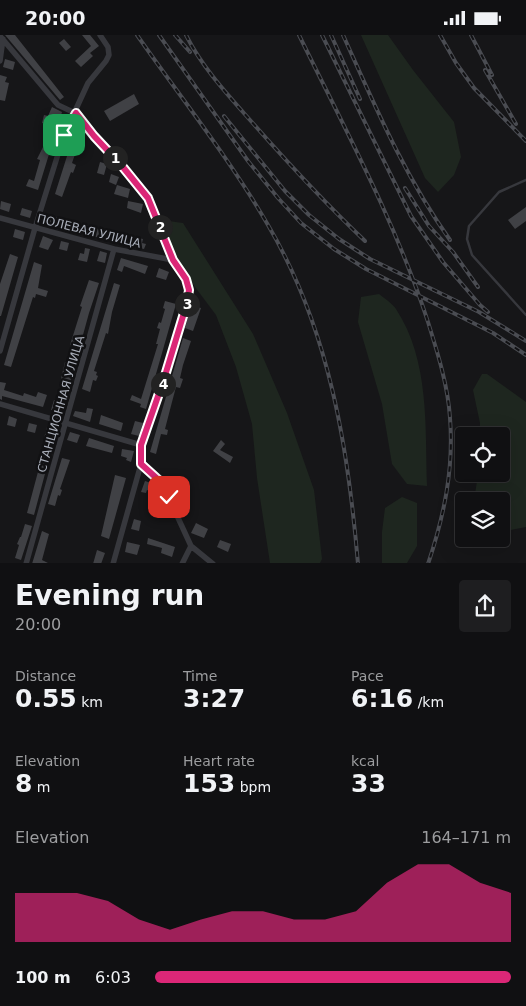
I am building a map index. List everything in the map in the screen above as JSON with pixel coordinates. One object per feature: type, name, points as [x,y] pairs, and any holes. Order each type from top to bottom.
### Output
[{"type":"street","points":[[0,351],[64,135],[76,113],[88,83],[109,55],[108,47],[100,35]]},
{"type":"street","points":[[2,37],[58,105],[76,113],[148,198],[173,260],[186,279],[189,290],[187,303],[164,379],[141,445],[141,464],[113,563]]},
{"type":"street","points":[[0,61],[2,37]]},
{"type":"street","name":"ПОЛЕВАЯ УЛИЦА","points":[[0,218],[114,249],[173,260]]},
{"type":"street","name":"СТАНЦИОННАЯ УЛИЦА","points":[[26,563],[114,249]]},
{"type":"street","points":[[0,404],[141,445]]},
{"type":"street","points":[[141,464],[162,483],[191,546],[213,563]]},
{"type":"street","points":[[182,563],[191,546]]},
{"type":"lane","points":[[526,180],[498,192],[469,226],[467,239],[472,255],[526,315]]},
{"type":"shaded area","points":[[361,35],[388,35],[454,122],[461,157],[454,175],[438,192],[425,178]]},
{"type":"shaded area","points":[[168,221],[183,223],[253,334],[287,413],[314,490],[322,559],[320,563],[270,563],[257,478],[252,424],[236,367],[216,315],[177,259],[165,228]]},
{"type":"shaded area","points":[[379,294],[396,309],[407,329],[415,350],[424,395],[427,486],[407,484],[392,464],[382,404],[358,322],[361,297]]},
{"type":"shaded area","points":[[482,374],[487,374],[526,402],[526,527],[510,530],[510,492],[475,492],[477,482],[510,482],[510,427],[480,427],[473,390]]},
{"type":"shaded area","points":[[402,497],[417,503],[417,546],[407,563],[382,563],[382,532],[385,508]]},
{"type":"building","points":[[5,35],[15,35],[64,97],[60,100]]},
{"type":"building","points":[[82,35],[90,35],[99,46],[90,53],[93,56],[81,67],[75,61],[91,46]]},
{"type":"building","points":[[64,39],[71,47],[66,51],[59,43]]},
{"type":"building","points":[[5,59],[15,62],[13,70],[3,67]]},
{"type":"building","points":[[0,75],[7,77],[5,82],[9,83],[5,101],[0,100]]},
{"type":"building","points":[[134,94],[139,104],[110,121],[104,111]]},
{"type":"building","points":[[52,107],[62,112],[38,190],[26,186],[29,179],[34,181],[40,160],[37,159],[44,145],[50,125],[42,123],[44,115],[48,116]]},
{"type":"building","points":[[74,134],[81,137],[72,163],[76,165],[73,173],[71,172],[62,197],[55,194]]},
{"type":"building","points":[[100,162],[107,164],[104,175],[97,173]]},
{"type":"building","points":[[111,174],[119,177],[116,185],[109,182]]},
{"type":"building","points":[[117,185],[130,189],[128,198],[114,194]]},
{"type":"building","points":[[1,201],[11,204],[9,212],[0,209]]},
{"type":"building","points":[[128,201],[143,204],[141,213],[127,208]]},
{"type":"building","points":[[526,207],[526,221],[515,229],[508,220]]},
{"type":"building","points":[[22,208],[32,211],[30,218],[20,215]]},
{"type":"building","points":[[48,215],[60,218],[58,226],[46,222]]},
{"type":"building","points":[[66,219],[75,222],[73,230],[64,227]]},
{"type":"building","points":[[87,225],[104,231],[102,239],[85,233]]},
{"type":"building","points":[[15,229],[25,232],[23,240],[13,237]]},
{"type":"building","points":[[122,235],[143,239],[142,243],[146,244],[144,249],[120,243]]},
{"type":"building","points":[[43,236],[53,240],[48,250],[39,247]]},
{"type":"building","points":[[61,241],[69,243],[67,251],[59,249]]},
{"type":"building","points":[[85,248],[90,249],[87,262],[78,260],[80,253],[84,254]]},
{"type":"building","points":[[100,251],[107,253],[105,263],[97,261]]},
{"type":"building","points":[[10,254],[18,257],[0,316],[0,284]]},
{"type":"building","points":[[121,258],[148,266],[145,274],[124,266],[122,272],[117,270]]},
{"type":"building","points":[[34,262],[42,265],[38,288],[48,291],[46,297],[36,294],[35,298],[33,297],[11,367],[4,365]]},
{"type":"building","points":[[159,268],[169,272],[166,280],[156,277]]},
{"type":"building","points":[[89,280],[99,283],[69,386],[60,383],[65,362],[68,363],[73,346],[70,345]]},
{"type":"building","points":[[114,283],[120,285],[108,334],[106,333],[94,371],[97,372],[96,375],[98,376],[96,381],[93,380],[90,392],[82,389]]},
{"type":"building","points":[[165,301],[176,304],[146,409],[140,407],[141,404],[130,400],[132,395],[141,399],[158,344],[156,344],[160,329],[157,328],[159,322],[161,323]]},
{"type":"building","points":[[191,305],[201,308],[193,331],[185,328]]},
{"type":"building","points":[[183,338],[191,341],[180,378],[183,379],[180,388],[176,387],[165,429],[168,430],[167,435],[161,434],[156,454],[150,452]]},
{"type":"building","points":[[0,382],[6,383],[4,390],[23,396],[24,393],[36,397],[38,392],[47,395],[43,407],[2,396],[2,400],[0,399]]},
{"type":"building","points":[[54,400],[64,403],[62,413],[51,410]]},
{"type":"building","points":[[87,408],[93,409],[90,422],[73,416],[75,411],[86,413]]},
{"type":"building","points":[[101,415],[123,423],[121,431],[99,424]]},
{"type":"building","points":[[9,416],[17,419],[15,427],[7,425]]},
{"type":"building","points":[[135,421],[143,423],[139,436],[131,434]]},
{"type":"building","points":[[29,423],[37,425],[35,433],[27,431]]},
{"type":"building","points":[[47,427],[57,429],[54,441],[44,438]]},
{"type":"building","points":[[70,432],[80,435],[77,443],[67,440]]},
{"type":"building","points":[[89,438],[114,446],[112,453],[86,446]]},
{"type":"building","points":[[221,440],[225,444],[220,450],[233,457],[230,463],[213,451]]},
{"type":"building","points":[[122,449],[134,451],[131,462],[121,456]]},
{"type":"building","points":[[43,453],[50,455],[34,515],[27,513]]},
{"type":"building","points":[[62,458],[70,460],[60,489],[62,490],[60,496],[58,495],[55,506],[48,504]]},
{"type":"building","points":[[115,475],[126,478],[109,539],[101,536]]},
{"type":"building","points":[[145,481],[154,484],[152,492],[147,490],[146,493],[141,492]]},
{"type":"building","points":[[134,519],[141,521],[139,531],[131,529]]},
{"type":"building","points":[[196,523],[208,529],[204,538],[191,533]]},
{"type":"building","points":[[25,524],[32,526],[21,560],[15,558],[19,545],[17,544]]},
{"type":"building","points":[[42,531],[49,534],[42,560],[48,563],[32,563]]},
{"type":"building","points":[[148,538],[175,547],[172,557],[161,553],[162,548],[147,544]]},
{"type":"building","points":[[220,540],[231,544],[228,552],[217,547]]},
{"type":"building","points":[[127,542],[140,545],[137,555],[125,552]]},
{"type":"building","points":[[97,550],[105,553],[101,563],[93,563]]},
{"type":"railway","points":[[137,35],[253,200],[289,265],[306,305],[321,347],[341,432],[354,520],[358,563]]},
{"type":"railway","points":[[159,35],[248,161],[301,223],[334,249],[366,269],[493,333],[526,355]]},
{"type":"railway","points":[[175,35],[190,52]]},
{"type":"railway","points":[[186,35],[215,80],[306,182],[365,241]]},
{"type":"railway","points":[[299,35],[369,177],[401,249],[428,322],[442,370],[449,406],[451,456],[443,510],[428,563]]},
{"type":"railway","points":[[322,35],[411,216],[443,262],[488,312]]},
{"type":"railway","points":[[331,35],[360,99]]},
{"type":"railway","points":[[343,35],[405,166],[450,240]]},
{"type":"railway","points":[[440,35],[456,63],[474,88],[526,141]]},
{"type":"railway","points":[[471,35],[492,75]]},
{"type":"railway","points":[[485,70],[516,124]]},
{"type":"railway","points":[[224,116],[285,191],[309,215],[339,239],[370,259],[479,312],[526,341]]},
{"type":"railway","points":[[405,188],[429,226],[453,252],[478,287]]},
{"type":"route","points":[[64,135],[76,113],[148,198],[173,260],[186,279],[189,290],[187,303],[164,379],[141,445],[141,464],[162,483],[169,497]]}]
